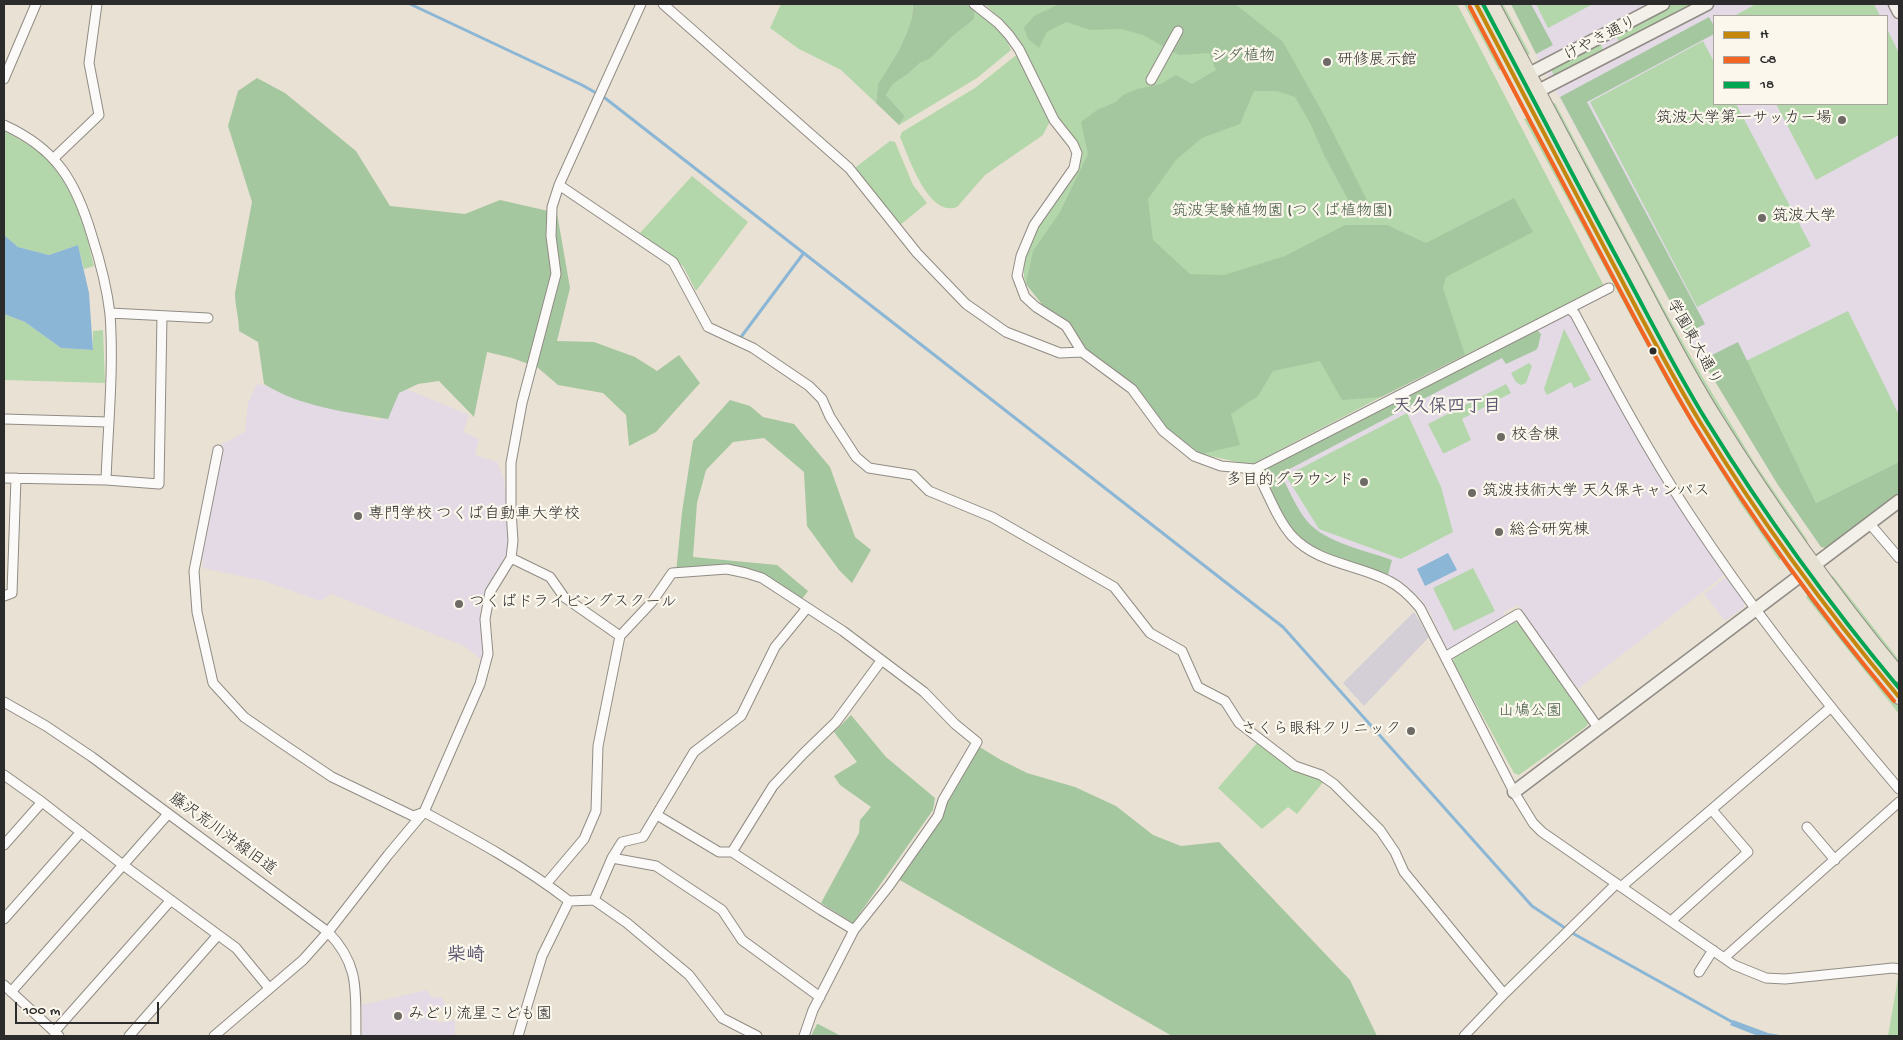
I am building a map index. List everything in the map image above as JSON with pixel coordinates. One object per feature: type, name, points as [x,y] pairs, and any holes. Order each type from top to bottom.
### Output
[{"type":"main road","name":"学園東大通り","points":[[1476,4],[1673,376],[1737,480],[1808,570],[1899,675]]},
{"type":"main road","name":"学園東大通り","points":[[1492,4],[1686,369],[1845,630],[1899,697]]},
{"type":"street","points":[[4,79],[36,4]]},
{"type":"street","points":[[53,158],[99,115],[89,63],[97,4]]},
{"type":"street","points":[[214,1036],[303,960],[328,932],[424,812],[480,684],[488,654],[485,619],[490,592],[511,558],[513,541],[511,463],[522,403],[556,274],[551,236],[552,207],[559,185],[641,4]]},
{"type":"street","points":[[663,4],[849,168],[917,253],[966,304],[1006,332],[1060,353],[1082,352]]},
{"type":"street","points":[[976,4],[1009,34],[1020,50],[1048,109],[1073,144],[1077,154],[1074,168],[1034,225],[1018,265],[1017,276],[1026,297],[1036,307],[1066,326],[1082,352],[1132,389],[1163,431],[1194,456],[1221,466],[1255,469],[1609,288]]},
{"type":"street","name":"けやき通り","points":[[1529,74],[1663,4]]},
{"type":"street","name":"けやき通り","points":[[1538,91],[1706,4]]},
{"type":"street","points":[[1895,4],[1899,12]]},
{"type":"street","points":[[1151,80],[1178,31]]},
{"type":"street","points":[[1605,34],[1614,52]]},
{"type":"street","points":[[1529,74],[1520,88],[1538,91]]},
{"type":"street","points":[[4,125],[31,140],[53,158],[71,182],[84,207],[97,252],[110,313],[111,346],[106,480]]},
{"type":"street","points":[[559,185],[673,262],[708,327],[754,348],[809,386],[822,399],[830,417],[856,457],[869,468],[913,475],[929,491],[992,517],[1114,587],[1150,633],[1182,651],[1198,687],[1225,700],[1239,723],[1295,766],[1321,775],[1334,784],[1380,830],[1395,852],[1404,872],[1504,994]]},
{"type":"street","points":[[1570,309],[1575,314],[1628,414],[1689,513],[1756,609],[1830,708],[1899,789]]},
{"type":"street","points":[[110,313],[208,318]]},
{"type":"street","points":[[4,478],[106,480],[159,484],[162,316]]},
{"type":"street","points":[[4,419],[108,422]]},
{"type":"street","points":[[218,450],[194,571],[197,612],[213,683],[244,717],[332,777],[413,816],[424,812],[481,843],[546,884],[569,901],[594,900],[627,923],[688,975],[722,1018],[757,1036]]},
{"type":"street","points":[[1255,469],[1292,536],[1305,547],[1322,557],[1388,580],[1409,595],[1420,608],[1514,792],[1533,823],[1542,832],[1724,958],[1748,972],[1766,978],[1785,979],[1897,967]]},
{"type":"street","points":[[4,596],[12,593],[16,478]]},
{"type":"street","points":[[1514,792],[1899,501]]},
{"type":"street","points":[[1870,524],[1899,558]]},
{"type":"street","points":[[511,558],[550,577],[564,597],[620,636]]},
{"type":"street","points":[[546,884],[584,839],[596,811],[598,746],[620,636],[652,602],[672,573],[726,569],[746,573],[770,583],[843,631],[924,692],[955,724],[977,742],[943,800],[938,816],[889,886],[854,930],[820,996],[804,1036]]},
{"type":"street","points":[[594,900],[612,858],[622,842],[643,837],[694,752],[741,716],[774,646],[807,608]]},
{"type":"street","points":[[1445,657],[1518,614],[1600,728]]},
{"type":"street","points":[[732,852],[773,786],[804,752],[836,722],[881,661]]},
{"type":"street","name":"藤沢荒川沖線旧道","points":[[4,702],[46,726],[92,757],[328,932],[346,955],[352,970],[356,991],[356,1036]]},
{"type":"street","points":[[1464,1036],[1564,934],[1830,708]]},
{"type":"street","points":[[4,775],[236,948],[269,988]]},
{"type":"street","points":[[4,845],[42,802]]},
{"type":"street","points":[[1724,958],[1899,802]]},
{"type":"street","points":[[1671,921],[1748,852],[1712,810]]},
{"type":"street","points":[[11,992],[168,814]]},
{"type":"street","points":[[657,815],[719,852],[732,852],[854,930]]},
{"type":"street","points":[[1807,827],[1835,860]]},
{"type":"street","points":[[4,919],[81,832]]},
{"type":"street","points":[[612,858],[656,866],[722,910],[742,940],[820,996]]},
{"type":"street","points":[[4,985],[56,1034],[171,900]]},
{"type":"street","points":[[518,1036],[542,956],[569,901]]},
{"type":"street","points":[[128,1036],[218,935]]},
{"type":"street","points":[[1699,972],[1713,950]]},
{"type":"shaded area","name":"筑波大学","points":[[1511,4],[1899,4],[1899,496],[1821,547],[1778,485],[1702,360],[1538,58]]},
{"type":"shaded area","name":"筑波技術大学 天久保キャンパス","points":[[1566,315],[1572,317],[1642,447],[1724,575],[1578,689],[1518,605],[1504,612],[1504,617],[1450,648],[1445,647],[1430,613],[1421,599],[1401,581],[1323,552],[1297,534],[1287,520],[1263,473],[1265,468]]},
{"type":"shaded area","name":"専門学校 つくば自動車大学校","points":[[257,384],[285,389],[379,421],[397,385],[469,415],[463,432],[479,439],[475,455],[497,462],[504,479],[508,529],[508,549],[505,557],[482,598],[480,612],[483,661],[464,646],[331,594],[320,601],[264,581],[203,568],[202,544],[222,444],[245,432],[248,403]]},
{"type":"shaded area","points":[[1726,577],[1744,602],[1744,607],[1725,621],[1704,594]]},
{"type":"shaded area","points":[[1414,612],[1429,637],[1364,706],[1343,683]]},
{"type":"shaded area","name":"みどり流星こども園","points":[[427,990],[431,997],[442,997],[446,1007],[433,1013],[438,1023],[455,1020],[455,1035],[470,1036],[362,1036],[362,1005]]},
{"type":"green space","points":[[781,4],[913,4],[912,17],[907,32],[899,50],[878,84],[876,103],[841,70],[799,49],[770,28]]},
{"type":"green space","points":[[913,4],[966,4],[974,9],[974,19],[953,36],[930,59],[920,63],[893,84],[886,95],[905,116],[899,125],[876,103],[878,84],[899,50],[907,32],[912,17]]},
{"type":"green space","name":"筑波実験植物園 (つくば植物園)","points":[[985,4],[1457,4],[1604,286],[1381,397],[1251,465],[1201,454],[1167,429],[1135,386],[1086,349],[1069,323],[1046,309],[1026,284],[1024,260],[1036,232],[1048,210],[1078,168],[1076,143],[1052,109],[1022,44],[1014,33]]},
{"type":"green space","name":"シダ植物","points":[[1059,4],[1235,4],[1283,42],[1324,115],[1372,210],[1358,218],[1295,97],[1277,91],[1254,91],[1240,124],[1202,138],[1176,160],[1148,199],[1153,240],[1190,274],[1224,275],[1285,256],[1345,225],[1387,225],[1426,243],[1514,198],[1533,232],[1446,277],[1443,288],[1465,355],[1381,397],[1342,400],[1320,361],[1273,371],[1258,396],[1231,414],[1240,445],[1201,454],[1167,429],[1135,386],[1086,349],[1069,323],[1046,309],[1026,284],[1033,251],[1060,212],[1088,154],[1081,122],[1097,110],[1116,102],[1123,95],[1137,89],[1161,84],[1176,75],[1192,84],[1216,70],[1209,53],[1179,55],[1143,35],[1121,29],[1090,30],[1066,22],[1047,32],[1039,48],[1028,39],[1024,28],[1034,16]]},
{"type":"green space","points":[[1464,4],[1469,4],[1503,68],[1499,70]]},
{"type":"green space","points":[[1498,4],[1503,4],[1530,54],[1526,56]]},
{"type":"green space","points":[[1511,4],[1531,4],[1553,45],[1536,54]]},
{"type":"green space","points":[[1536,4],[1593,4],[1548,28]]},
{"type":"green space","points":[[1672,4],[1697,4],[1620,44],[1615,34]]},
{"type":"green space","points":[[1756,4],[1874,4],[1880,15],[1736,15]]},
{"type":"green space","points":[[974,9],[1004,35],[1011,50],[977,78],[899,125],[905,116],[886,95],[893,84],[920,63],[930,59],[973,19]]},
{"type":"green space","points":[[1709,17],[1713,24],[1713,35],[1587,102],[1705,324],[1687,333],[1560,97]]},
{"type":"green space","name":"筑波大学第一サッカー場","points":[[1888,31],[1899,53],[1899,135],[1816,180],[1777,105],[1888,105]]},
{"type":"green space","points":[[1703,41],[1713,60],[1713,105],[1737,105],[1811,246],[1697,307],[1590,102]]},
{"type":"green space","points":[[1600,42],[1604,52],[1555,78],[1550,67]]},
{"type":"green space","points":[[1017,56],[1050,121],[1043,135],[985,175],[957,207],[947,208],[937,204],[921,184],[914,171],[900,137],[902,132],[975,88]]},
{"type":"green space","points":[[257,78],[285,93],[356,151],[390,206],[465,214],[500,200],[557,213],[570,288],[557,341],[594,342],[635,357],[657,371],[679,355],[700,383],[656,432],[629,446],[626,415],[603,393],[558,385],[537,367],[487,352],[474,417],[439,381],[418,384],[399,393],[388,419],[324,408],[278,392],[264,384],[258,342],[239,331],[235,293],[252,202],[228,126],[238,91]]},
{"type":"green space","points":[[1555,103],[1664,309],[1703,378],[1754,462],[1808,541],[1804,543],[1727,428],[1680,347],[1552,104]]},
{"type":"green space","points":[[1529,117],[1783,558],[1779,560],[1738,500],[1672,392],[1524,119]]},
{"type":"green space","points":[[4,131],[37,151],[61,174],[82,218],[94,266],[84,269],[78,245],[49,255],[18,247],[4,235]]},
{"type":"green space","points":[[890,141],[895,142],[913,185],[927,203],[899,226],[856,172],[856,167]]},
{"type":"green space","points":[[692,176],[748,222],[696,291],[683,266],[640,233]]},
{"type":"green space","points":[[1848,311],[1899,415],[1899,462],[1816,503],[1746,361]]},
{"type":"green space","points":[[4,314],[25,322],[61,348],[93,350],[93,331],[103,330],[105,383],[4,380]]},
{"type":"green space","points":[[1564,329],[1591,380],[1574,388],[1571,382],[1547,395],[1544,389]]},
{"type":"green space","points":[[1537,330],[1541,334],[1536,350],[1506,364],[1502,358],[1280,474],[1307,521],[1324,535],[1346,545],[1392,560],[1388,575],[1336,558],[1312,546],[1292,528],[1263,473],[1265,468]]},
{"type":"green space","points":[[1738,342],[1816,503],[1899,462],[1899,496],[1830,549],[1821,547],[1778,485],[1702,360]]},
{"type":"green space","points":[[1529,363],[1532,366],[1526,383],[1521,385],[1516,382],[1511,373]]},
{"type":"green space","points":[[1506,384],[1511,393],[1462,419],[1471,440],[1443,453],[1428,424]]},
{"type":"green space","points":[[730,400],[750,406],[763,417],[794,424],[830,467],[855,537],[871,550],[852,583],[839,570],[807,526],[804,472],[764,438],[733,442],[706,470],[697,503],[693,557],[777,565],[808,591],[799,603],[746,573],[676,573],[682,512],[693,441]]},
{"type":"green space","name":"多目的グラウンド","points":[[1407,413],[1441,487],[1453,532],[1401,559],[1319,529],[1286,476]]},
{"type":"green space","points":[[1473,568],[1495,611],[1454,631],[1433,588]]},
{"type":"green space","points":[[1833,576],[1899,660],[1899,667],[1830,578]]},
{"type":"green space","points":[[1809,594],[1899,707],[1899,714],[1806,597]]},
{"type":"green space","name":"山鳩公園","points":[[1513,622],[1519,623],[1589,721],[1587,726],[1519,775],[1514,773],[1453,662],[1454,657]]},
{"type":"green space","points":[[851,715],[886,757],[935,798],[933,810],[853,923],[821,903],[859,833],[860,820],[871,807],[840,785],[834,776],[857,762],[834,732]]},
{"type":"green space","points":[[1258,742],[1324,781],[1297,814],[1288,807],[1262,829],[1218,788]]},
{"type":"green space","points":[[978,746],[1027,773],[1075,787],[1116,806],[1153,835],[1181,846],[1219,842],[1350,980],[1377,1036],[1172,1036],[898,879],[941,819],[945,811],[947,799]]},
{"type":"green space","points":[[1898,978],[1899,1036],[1888,1036]]},
{"type":"green space","points":[[818,1024],[841,1036],[811,1036]]},
{"type":"water","points":[[4,235],[18,247],[49,255],[78,245],[89,293],[93,350],[61,348],[25,322],[4,314]]},
{"type":"water","points":[[1448,553],[1457,570],[1425,586],[1417,569]]},
{"type":"water","points":[[1733,1020],[1768,1033],[1786,1036],[1758,1036],[1730,1025]]},
{"type":"waterway","points":[[410,4],[582,85],[605,98],[1283,627],[1532,906],[1574,934],[1734,1023]]},
{"type":"waterway","points":[[741,337],[803,254]]},
{"type":"transit line","name":"H","points":[[1476,4],[1648,331],[1700,422],[1722,458],[1794,563],[1845,631],[1899,697]]},
{"type":"transit line","name":"18","points":[[1483,4],[1664,346],[1706,420],[1751,490],[1798,557],[1899,688]]},
{"type":"transit line","name":"C8","points":[[1470,7],[1643,334],[1695,426],[1717,462],[1789,567],[1840,635],[1894,701]]},
{"type":"place","name":"研修展示館","points":[[1327,62]]},
{"type":"place","name":"筑波大学第一サッカー場","points":[[1842,120]]},
{"type":"place","name":"筑波大学","points":[[1762,218]]},
{"type":"place","name":"校舎棟","points":[[1501,437]]},
{"type":"place","name":"多目的グラウンド","points":[[1364,482]]},
{"type":"place","name":"筑波技術大学 天久保キャンパス","points":[[1472,493]]},
{"type":"place","name":"専門学校 つくば自動車大学校","points":[[358,516]]},
{"type":"place","name":"総合研究棟","points":[[1499,532]]},
{"type":"place","name":"つくばドライビングスクール","points":[[459,604]]},
{"type":"place","name":"さくら眼科クリニック","points":[[1411,731]]},
{"type":"place","name":"みどり流星こども園","points":[[398,1016]]},
{"type":"district","name":"天久保四丁目","points":[[1447,408]]},
{"type":"district","name":"柴崎","points":[[466,957]]}]
